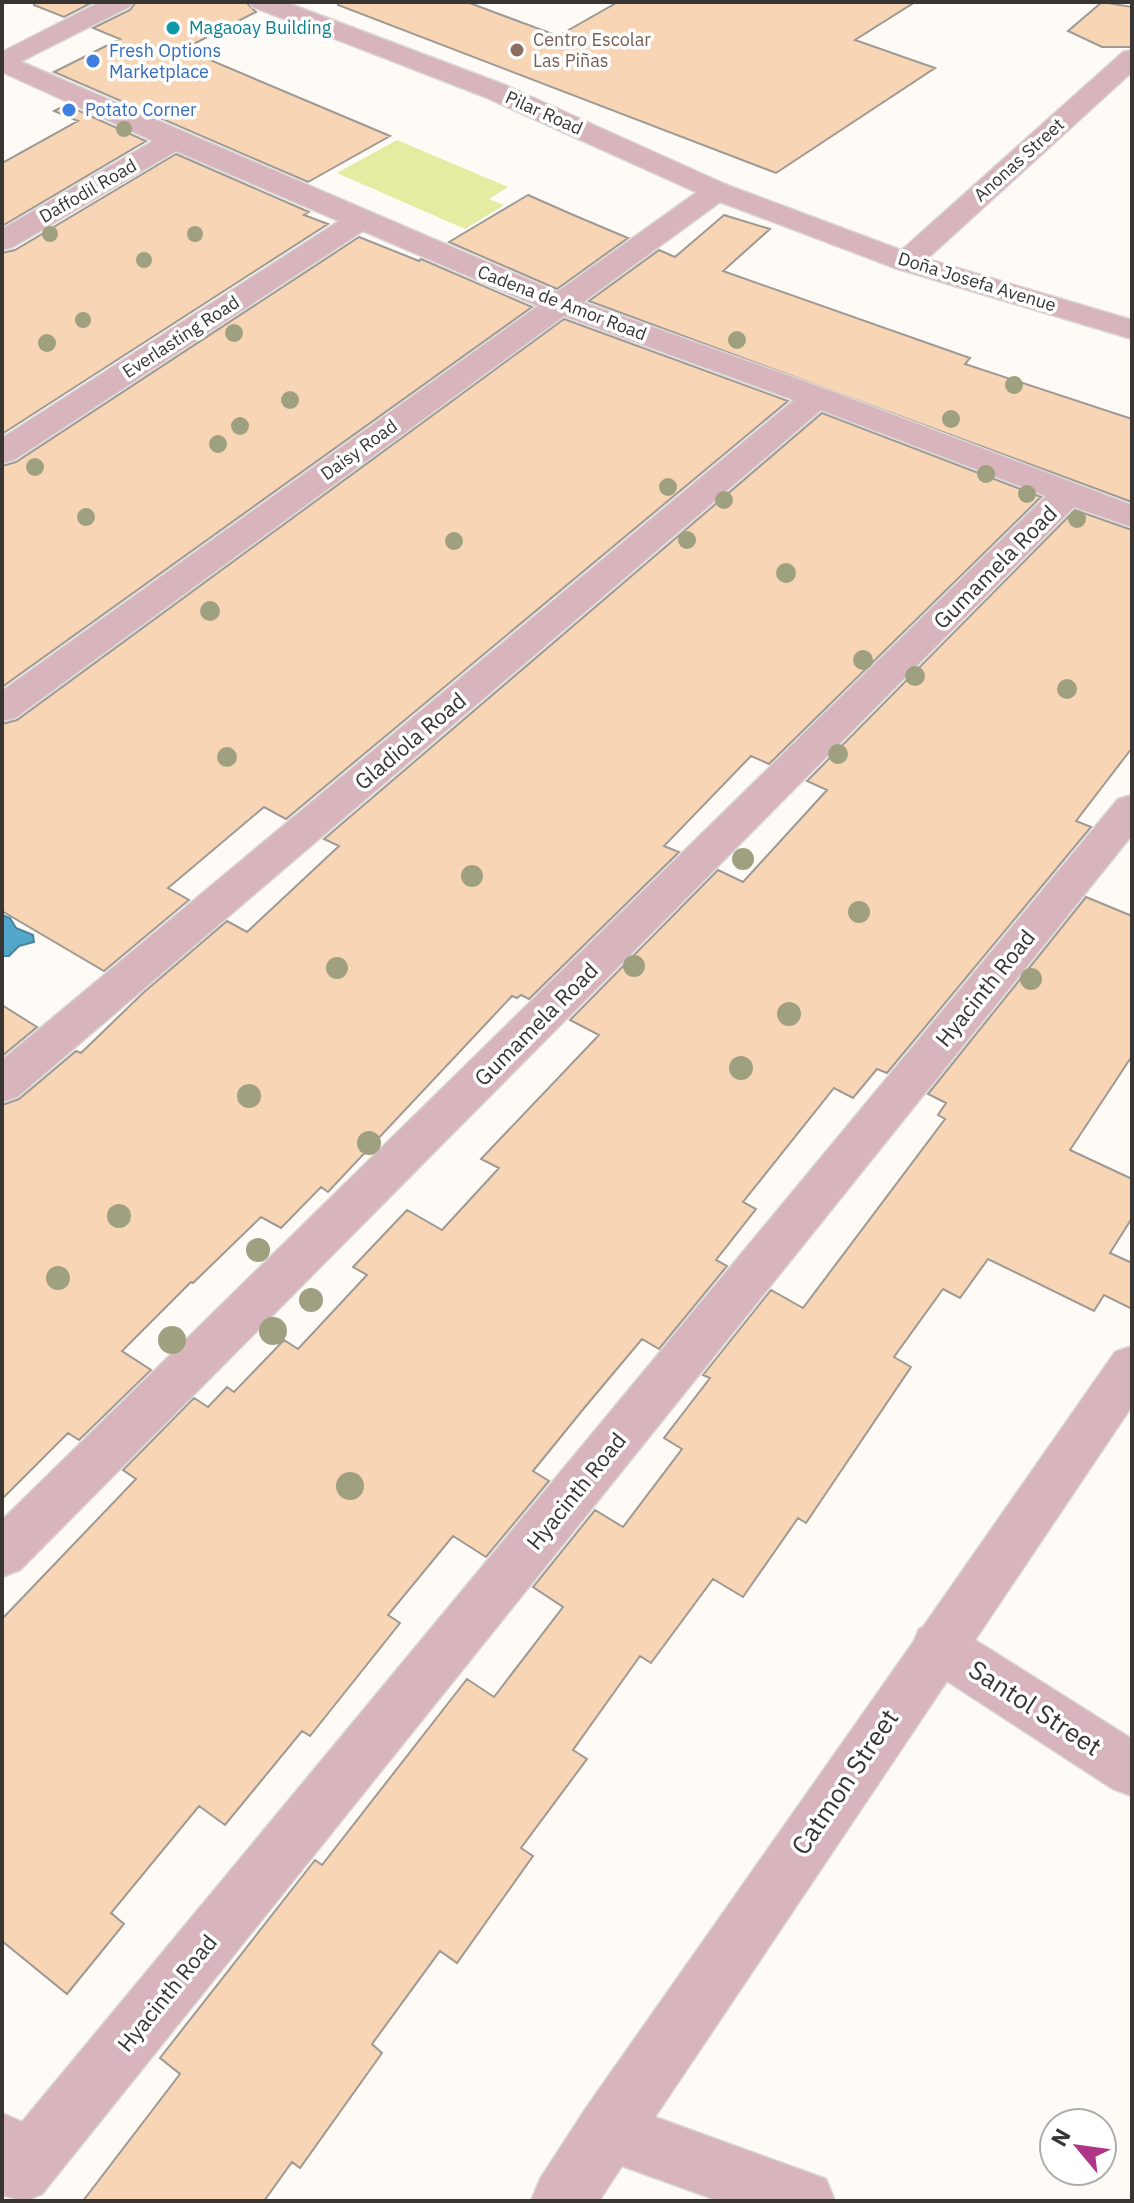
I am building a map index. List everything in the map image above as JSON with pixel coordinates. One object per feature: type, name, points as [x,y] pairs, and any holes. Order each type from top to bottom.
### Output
[{"type":"street","points":[[2,62],[120,2]]},
{"type":"street","name":"Pilar Road","points":[[262,2],[495,91],[717,191],[824,230]]},
{"type":"street","name":"Anonas Street","points":[[906,262],[1132,58]]},
{"type":"street","name":"Cadena de Amor Road","points":[[2,62],[359,221],[559,304],[817,397],[1132,517]]},
{"type":"street","name":"Daffodil Road","points":[[2,241],[174,140]]},
{"type":"street","name":"Daisy Road","points":[[2,709],[717,191]]},
{"type":"street","name":"Everlasting Road","points":[[2,453],[359,221]]},
{"type":"street","name":"Doña Josefa Avenue","points":[[824,230],[906,262],[1130,327]]},
{"type":"street","name":"Gladiola Road","points":[[2,1085],[817,397]]},
{"type":"street","name":"Gumamela Road","points":[[2,1554],[1069,493]]},
{"type":"street","name":"Hyacinth Road","points":[[11,2158],[1132,808]]},
{"type":"street","name":"Catmon Street","points":[[562,2201],[1132,1366]]},
{"type":"street","name":"Santol Street","points":[[938,1646],[1132,1770]]},
{"type":"street","points":[[608,2130],[804,2201]]},
{"type":"green space","points":[[397,140],[508,187],[489,199],[504,205],[465,229],[337,173]]},
{"type":"water","points":[[2,915],[10,918],[16,928],[33,935],[34,942],[19,946],[9,956],[2,956]]},
{"type":"building","points":[[34,2],[93,2],[64,17],[34,5]]},
{"type":"building","points":[[136,2],[246,2],[256,12],[184,49],[390,136],[308,182],[54,72],[120,39],[93,28],[130,10]]},
{"type":"building","points":[[339,2],[467,2],[558,36],[618,2],[915,2],[855,40],[935,68],[776,173],[338,5]]},
{"type":"building","points":[[1102,2],[1132,7],[1132,47],[1102,47],[1068,31]]},
{"type":"building","points":[[66,105],[146,141],[2,226],[2,163],[78,121],[54,111]]},
{"type":"building","points":[[176,154],[309,212],[304,215],[328,224],[2,434],[2,253],[15,250]]},
{"type":"building","points":[[528,195],[628,238],[557,289],[449,242]]},
{"type":"building","points":[[724,215],[770,229],[723,271],[970,358],[965,364],[1132,419],[1132,502],[589,301],[659,250],[675,257]]},
{"type":"building","points":[[359,237],[419,261],[421,259],[532,307],[2,687],[2,466],[16,462]]},
{"type":"building","points":[[564,319],[788,401],[286,819],[264,807],[168,888],[189,900],[104,971],[2,911],[2,724],[17,720]]},
{"type":"building","points":[[822,413],[1041,497],[769,764],[751,756],[664,846],[679,852],[529,999],[521,995],[517,998],[512,996],[328,1192],[321,1187],[281,1228],[261,1217],[191,1282],[122,1351],[151,1370],[79,1440],[68,1433],[2,1499],[2,1105],[19,1099],[76,1051],[81,1053],[143,993],[227,921],[247,932],[339,846],[324,839]]},
{"type":"building","points":[[1075,510],[1132,530],[1132,748],[1076,821],[1091,827],[887,1073],[877,1069],[853,1098],[834,1088],[743,1202],[756,1209],[716,1260],[727,1266],[659,1349],[642,1339],[585,1407],[533,1471],[549,1481],[486,1557],[453,1536],[388,1615],[400,1623],[310,1736],[302,1731],[225,1825],[199,1806],[111,1913],[124,1924],[67,1994],[2,1941],[2,1619],[136,1479],[123,1470],[194,1398],[208,1407],[227,1387],[234,1392],[284,1340],[298,1349],[367,1275],[353,1267],[407,1210],[442,1230],[499,1168],[481,1159],[599,1035],[570,1020],[718,870],[743,882],[827,790],[807,781]]},
{"type":"building","points":[[1086,897],[1132,916],[1132,1056],[1070,1150],[1132,1179],[1132,1218],[1110,1253],[1132,1263],[1132,1309],[1104,1295],[1094,1311],[988,1259],[960,1298],[943,1289],[894,1357],[911,1367],[806,1523],[798,1518],[743,1597],[713,1579],[651,1663],[640,1656],[573,1750],[587,1759],[521,1848],[533,1856],[457,1963],[440,1951],[372,2044],[382,2053],[300,2168],[292,2162],[264,2201],[83,2201],[180,2074],[160,2058],[315,1860],[322,1865],[467,1679],[494,1697],[563,1607],[533,1587],[595,1510],[623,1527],[682,1449],[664,1438],[710,1378],[703,1375],[771,1290],[803,1308],[945,1119],[938,1115],[946,1103],[928,1094]]},
{"type":"building","points":[[2,1005],[37,1027],[2,1056]]},
{"type":"place","name":"Magaoay Building","points":[[173,28]]},
{"type":"place","name":"Centro Escolar Las Piñas","points":[[517,50]]},
{"type":"place","name":"Fresh Options Marketplace","points":[[93,61]]},
{"type":"place","name":"Potato Corner","points":[[69,110]]}]
